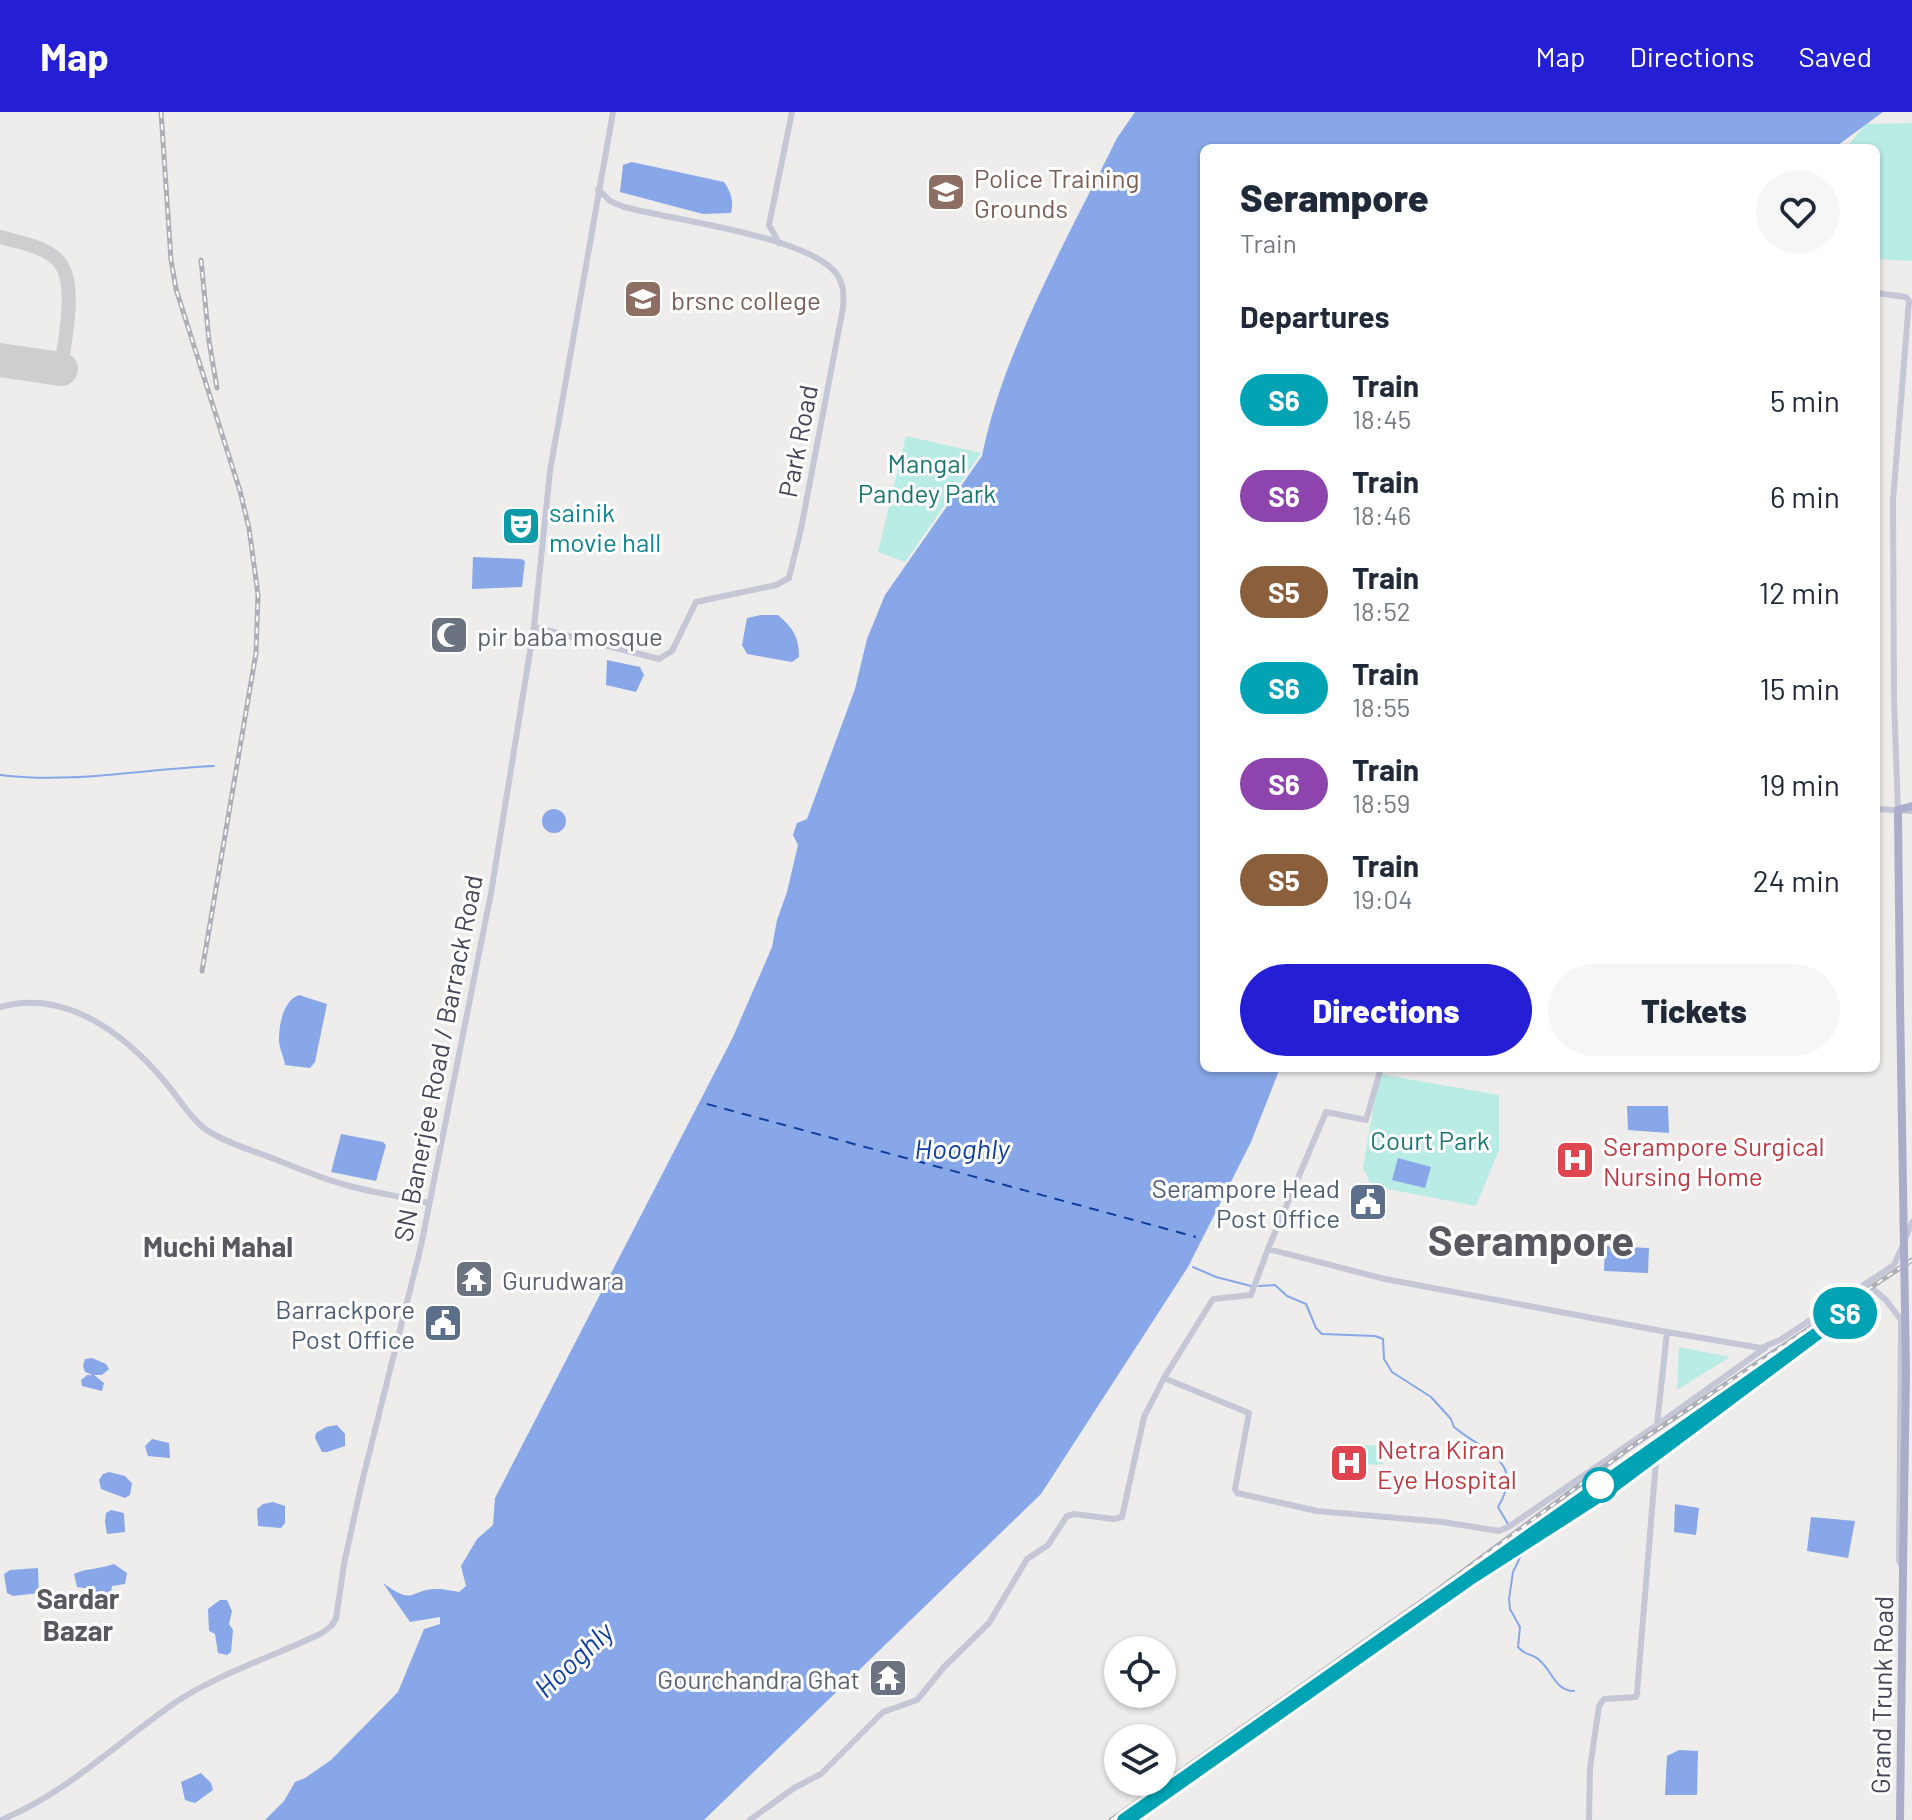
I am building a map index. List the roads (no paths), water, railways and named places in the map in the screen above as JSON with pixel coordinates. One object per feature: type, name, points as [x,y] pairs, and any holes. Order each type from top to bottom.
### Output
[{"type":"main road","points":[[1898,810],[1912,808]]},
{"type":"main road","name":"Grand Trunk Road","points":[[1898,810],[1906,1372],[1900,1820]]},
{"type":"street","name":"SN Banerjee Road / Barrack Road","points":[[1,1820],[28,1809],[55,1792],[193,1691],[292,1647],[331,1626],[336,1619],[361,1486],[429,1203],[491,893],[534,627],[550,471],[613,112]]},
{"type":"street","points":[[754,236],[769,221],[792,112]]},
{"type":"street","name":"Park Road","points":[[534,627],[659,659],[671,653],[696,602],[776,585],[789,578],[844,296],[840,279],[827,264],[801,250],[754,236],[624,207],[610,201],[598,189]]},
{"type":"street","points":[[769,221],[779,243]]},
{"type":"street","points":[[1880,294],[1906,297],[1909,301],[1893,500],[1898,810],[1880,809]]},
{"type":"street","points":[[0,1007],[15,1002],[68,1007],[112,1033],[144,1060],[180,1100],[197,1125],[217,1136],[345,1185],[429,1203]]},
{"type":"street","points":[[750,1820],[794,1788],[821,1774],[883,1712],[917,1700],[944,1667],[989,1623],[1027,1559],[1048,1545],[1067,1516],[1121,1518],[1143,1420],[1164,1378],[1213,1299],[1251,1295],[1326,1112],[1366,1120],[1380,1072]]},
{"type":"street","points":[[1164,1378],[1249,1413],[1235,1489],[1237,1493],[1317,1511],[1413,1519],[1499,1531],[1898,1260],[1912,1222]]},
{"type":"street","points":[[1268,1249],[1396,1282],[1765,1348]]},
{"type":"street","points":[[1866,1283],[1886,1300],[1901,1320],[1899,1560],[1903,1570]]},
{"type":"street","points":[[1657,1425],[1667,1332]]},
{"type":"street","points":[[1589,1820],[1590,1768],[1599,1706],[1604,1699],[1631,1699],[1637,1693],[1656,1461]]},
{"type":"water","name":"Hooghly","points":[[1135,112],[1883,112],[1839,144],[1200,144],[1200,1072],[1278,1072],[1251,1142],[1188,1267],[1041,1494],[704,1820],[265,1820],[284,1801],[295,1782],[331,1760],[398,1692],[424,1629],[440,1624],[440,1617],[410,1622],[383,1583],[407,1595],[438,1589],[459,1592],[466,1586],[461,1566],[477,1539],[493,1525],[495,1498],[733,1037],[772,947],[798,845],[793,835],[797,823],[807,819],[855,689],[867,639],[885,595],[982,456],[1005,375],[1021,335],[1117,138]]},
{"type":"water","points":[[632,162],[724,182],[731,197],[731,213],[703,214],[620,192],[623,165]]},
{"type":"water","points":[[473,557],[525,561],[522,587],[472,589]]},
{"type":"water","points":[[778,615],[788,624],[798,644],[799,657],[792,662],[747,654],[742,645],[747,618]]},
{"type":"water","points":[[607,660],[640,667],[644,675],[636,692],[606,685]]},
{"type":"water","points":[[549,809],[559,809],[566,816],[566,826],[559,833],[549,833],[542,826],[542,816]]},
{"type":"water","points":[[299,995],[327,1004],[315,1062],[310,1068],[285,1065],[279,1043],[283,1014],[289,1002]]},
{"type":"water","points":[[1627,1106],[1668,1106],[1669,1133],[1628,1130]]},
{"type":"water","points":[[341,1134],[386,1145],[376,1181],[331,1172]]},
{"type":"water","points":[[1398,1158],[1431,1167],[1425,1188],[1392,1180]]},
{"type":"water","points":[[1605,1246],[1649,1248],[1648,1273],[1604,1271]]},
{"type":"water","points":[[92,1358],[106,1364],[109,1369],[102,1375],[94,1375],[104,1383],[102,1391],[82,1386],[81,1380],[93,1375],[85,1372],[83,1366],[85,1359]]},
{"type":"water","points":[[337,1425],[345,1434],[345,1446],[322,1452],[315,1438],[316,1433]]},
{"type":"water","points":[[152,1439],[169,1443],[170,1458],[148,1456],[145,1446]]},
{"type":"water","points":[[109,1472],[125,1476],[132,1483],[130,1495],[125,1498],[101,1489],[99,1480]]},
{"type":"water","points":[[273,1502],[285,1506],[285,1523],[281,1528],[258,1526],[257,1509]]},
{"type":"water","points":[[1675,1504],[1699,1508],[1696,1535],[1674,1532]]},
{"type":"water","points":[[111,1510],[124,1513],[125,1532],[107,1534],[106,1513]]},
{"type":"water","points":[[1811,1517],[1855,1521],[1848,1558],[1807,1551]]},
{"type":"water","points":[[114,1564],[127,1573],[125,1584],[112,1586],[111,1593],[94,1595],[92,1589],[77,1587],[74,1574]]},
{"type":"water","points":[[38,1568],[39,1593],[13,1596],[7,1593],[4,1574],[10,1570]]},
{"type":"water","points":[[220,1600],[227,1600],[232,1611],[229,1624],[233,1630],[231,1652],[227,1655],[218,1653],[215,1634],[209,1631],[208,1609]]},
{"type":"water","points":[[1679,1750],[1698,1751],[1697,1795],[1665,1795],[1667,1756]]},
{"type":"water","points":[[201,1773],[211,1783],[213,1790],[195,1803],[185,1800],[181,1782]]},
{"type":"waterway","points":[[0,775],[80,777],[214,766]]},
{"type":"waterway","points":[[1193,1267],[1251,1286]]},
{"type":"waterway","points":[[1259,1286],[1275,1285],[1287,1296],[1306,1304],[1316,1328],[1322,1334],[1383,1339],[1384,1359],[1392,1372],[1431,1397],[1451,1419],[1454,1427],[1498,1459],[1507,1479],[1498,1507],[1508,1524]]},
{"type":"waterway","points":[[1524,1549],[1513,1572],[1509,1599],[1510,1609],[1520,1627],[1518,1647],[1540,1661],[1561,1687],[1574,1691]]},
{"type":"railway","points":[[161,112],[171,260],[176,289],[240,491],[249,528],[258,595],[256,653],[202,971]]},
{"type":"railway","points":[[201,260],[217,388]]},
{"type":"railway","points":[[1111,1820],[1439,1589],[1631,1447],[1912,1260]]},
{"type":"railway","points":[[1681,1437],[1757,1379]]},
{"type":"railway","points":[[1532,1532],[1686,1424]]},
{"type":"railway","points":[[1462,1585],[1547,1532]]},
{"type":"train","name":"S6","points":[[1123,1820],[1847,1312],[1609,1490],[1469,1580],[1128,1820]]},
{"type":"place","name":"Police Training Grounds","points":[[946,192]]},
{"type":"place","name":"brsnc college","points":[[643,299]]},
{"type":"place","name":"sainik movie hall","points":[[521,526]]},
{"type":"place","name":"pir baba mosque","points":[[449,635]]},
{"type":"place","name":"Serampore Surgical Nursing Home","points":[[1575,1160]]},
{"type":"place","name":"Serampore Head Post Office","points":[[1368,1202]]},
{"type":"place","name":"Gurudwara","points":[[474,1279]]},
{"type":"place","name":"Barrackpore Post Office","points":[[443,1323]]},
{"type":"place","name":"Netra Kiran Eye Hospital","points":[[1349,1463]]},
{"type":"place","name":"Gourchandra Ghat","points":[[888,1678]]},
{"type":"district","name":"Serampore","points":[[1531,1239]]},
{"type":"district","name":"Muchi Mahal","points":[[218,1246]]},
{"type":"district","name":"Sardar Bazar","points":[[78,1614]]},
{"type":"park label","name":"Mangal Pandey Park","points":[[927,477]]},
{"type":"park label","name":"Court Park","points":[[1430,1139]]}]
